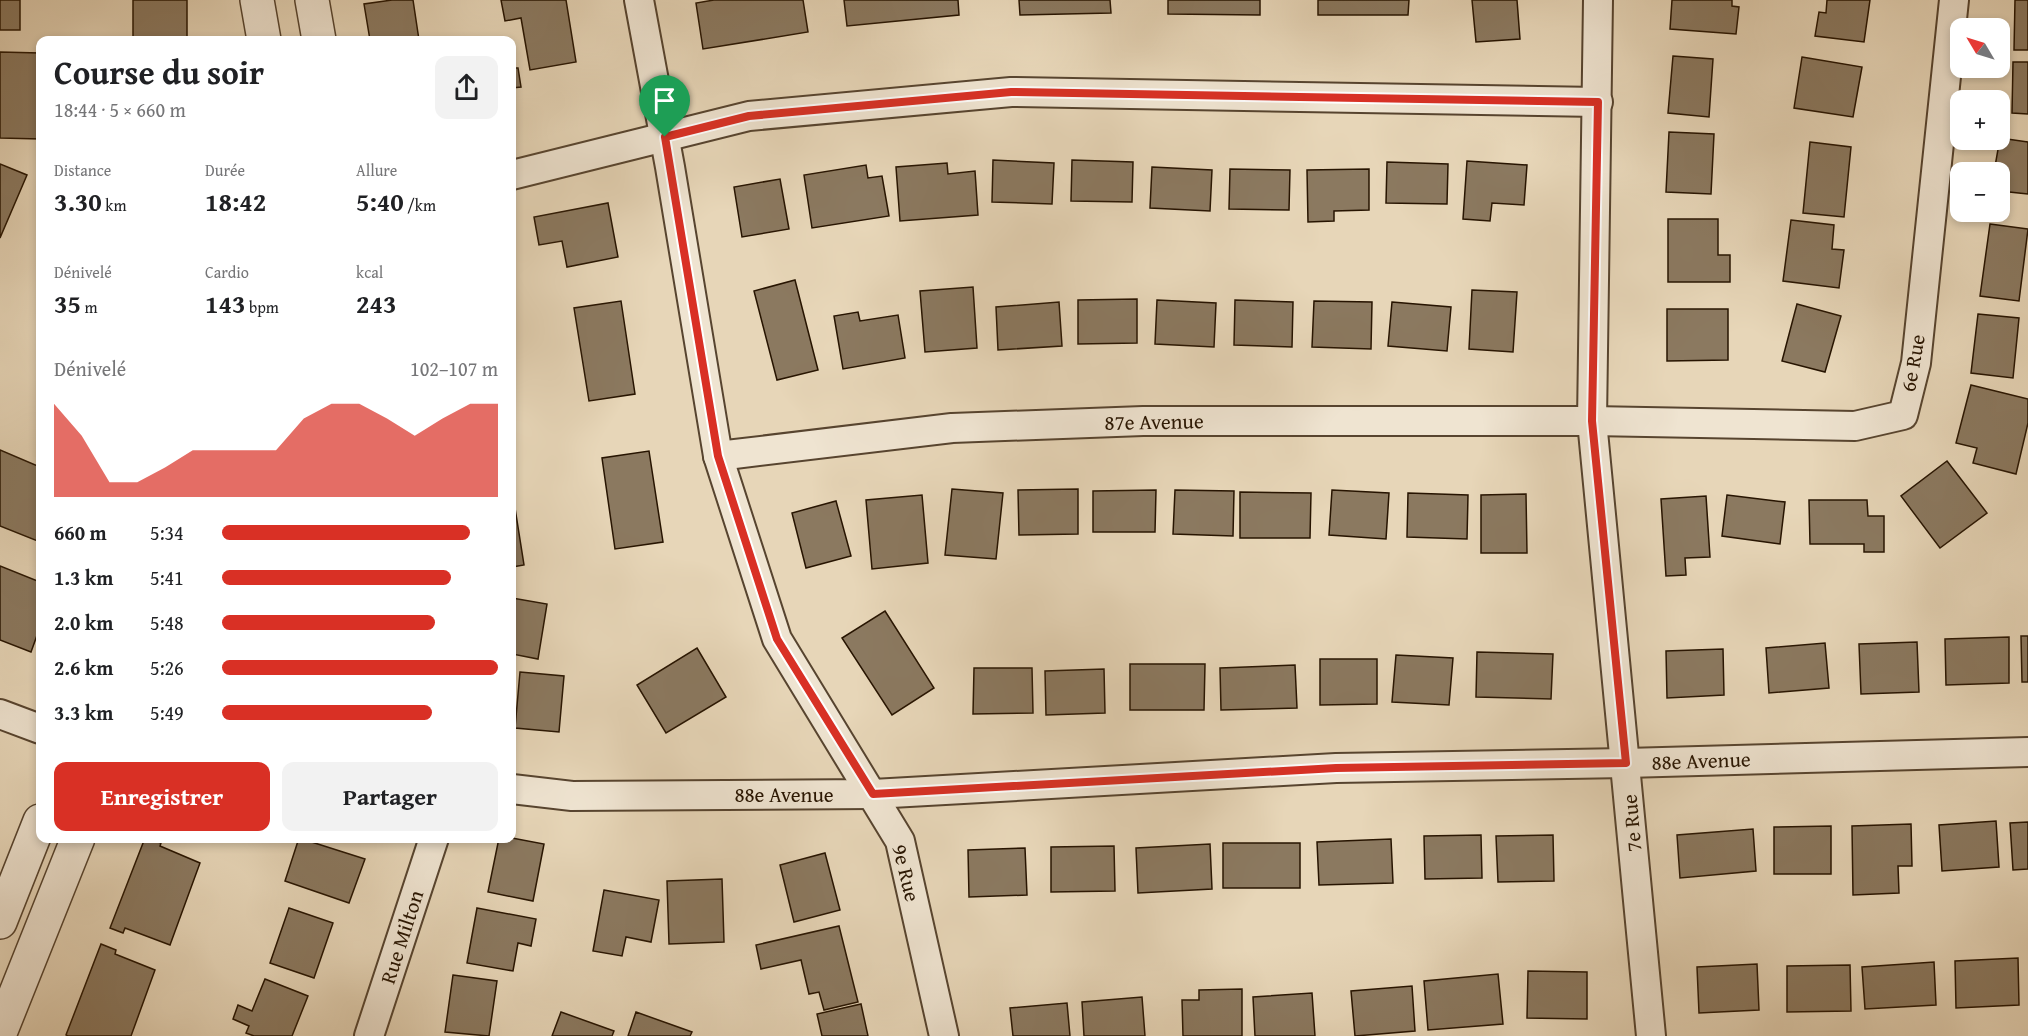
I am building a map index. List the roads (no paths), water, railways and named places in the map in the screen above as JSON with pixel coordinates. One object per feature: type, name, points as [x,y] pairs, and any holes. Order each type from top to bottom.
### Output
[{"type":"street","points":[[257,0],[263,36]]},
{"type":"street","points":[[312,0],[318,36]]},
{"type":"street","name":"9e Rue","points":[[639,0],[665,137],[718,456],[777,639],[900,841],[944,1036]]},
{"type":"street","name":"7e Rue","points":[[1598,0],[1592,421],[1651,1036]]},
{"type":"street","name":"6e Rue","points":[[1592,421],[1855,426],[1904,415],[1916,363],[1954,0]]},
{"type":"street","points":[[516,174],[749,116],[1011,92],[1598,102]]},
{"type":"street","name":"87e Avenue","points":[[718,456],[952,428],[1143,421],[1592,421]]},
{"type":"street","points":[[0,714],[36,728]]},
{"type":"street","name":"88e Avenue","points":[[516,789],[572,796],[873,794],[1336,768],[2028,752]]},
{"type":"street","points":[[0,922],[36,831]]},
{"type":"street","points":[[0,1033],[76,843]]},
{"type":"street","name":"Rue Milton","points":[[369,1036],[432,843]]}]
